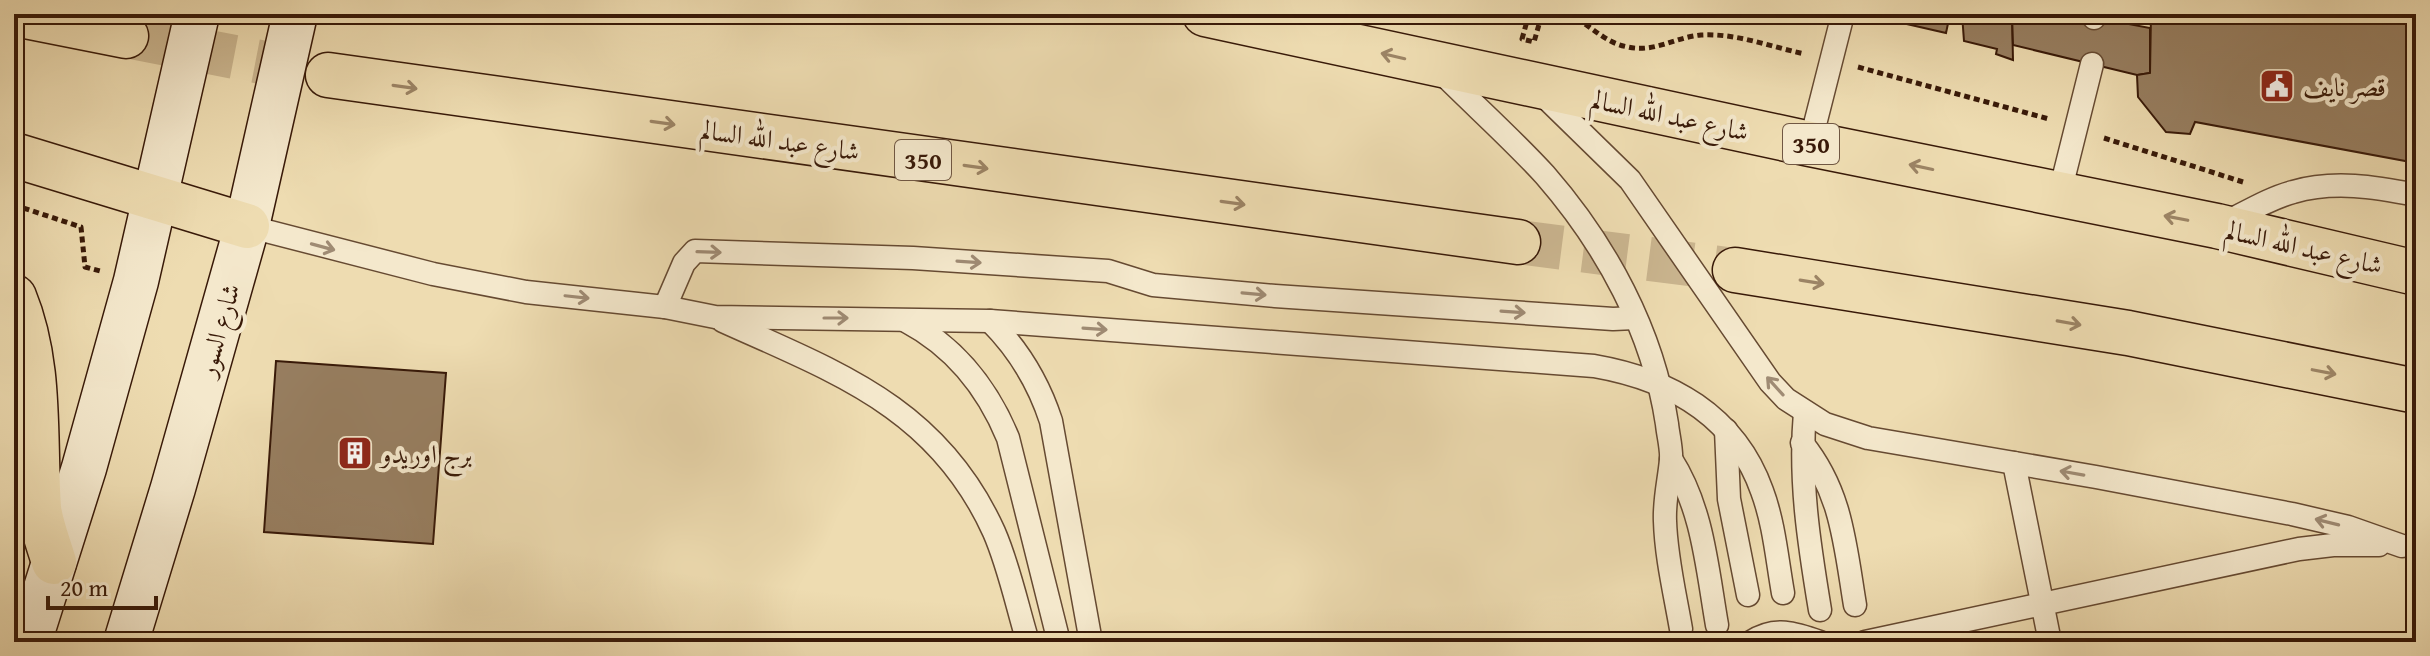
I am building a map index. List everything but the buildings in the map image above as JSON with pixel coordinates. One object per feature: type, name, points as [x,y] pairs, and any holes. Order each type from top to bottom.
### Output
[{"type":"main road","points":[[15,14],[126,36]]},
{"type":"main road","points":[[29,642],[84,468],[136,281],[157,200],[197,14]]},
{"type":"main road","name":"شارع السور","points":[[126,642],[247,226],[295,14]]},
{"type":"main road","name":"شارع عبد الله السالم","points":[[1205,14],[1532,86],[2217,226],[2416,273]]},
{"type":"main road","name":"شارع عبد الله السالم","points":[[328,75],[1518,242]]},
{"type":"main road","points":[[14,155],[247,226]]},
{"type":"main road","points":[[1735,270],[2128,333],[2416,391]]},
{"type":"main road","points":[[14,297],[31,357],[38,437],[39,511],[54,562]]},
{"type":"lane","points":[[1810,144],[1843,14]]},
{"type":"lane","points":[[2059,196],[2092,64]]},
{"type":"lane","points":[[1434,65],[1511,139],[1554,186],[1599,247],[1618,279],[1658,382],[1671,459],[1665,492],[1665,526],[1681,629]]},
{"type":"lane","points":[[1532,86],[1630,180],[1770,382],[1805,412],[1825,424],[1868,438],[2320,520],[2409,548]]},
{"type":"lane","points":[[2217,226],[2290,193],[2314,187],[2370,186],[2416,195]]},
{"type":"lane","points":[[247,226],[433,274],[526,292],[665,307],[715,317],[990,321],[1594,366],[1624,371],[1658,382],[1704,410],[1740,448],[1762,489],[1769,511],[1783,593]]},
{"type":"lane","points":[[665,307],[684,263],[695,251],[913,258],[1108,271],[1153,285],[1214,291],[1613,319],[1635,318]]},
{"type":"lane","points":[[715,317],[868,389],[929,436],[977,498],[994,533],[1028,642]]},
{"type":"lane","points":[[901,318],[947,348],[984,389],[998,412],[1008,438],[1059,642]]},
{"type":"lane","points":[[990,321],[1021,356],[1044,398],[1051,421],[1091,642]]},
{"type":"lane","points":[[1805,412],[1802,443],[1804,503],[1820,610]]},
{"type":"lane","points":[[1726,430],[1729,499],[1748,595]]},
{"type":"lane","points":[[1802,443],[1817,461],[1837,503],[1855,605]]},
{"type":"lane","points":[[1671,459],[1687,487],[1697,518],[1717,625]]},
{"type":"lane","points":[[2014,463],[2050,642]]},
{"type":"lane","points":[[1865,642],[1915,637],[2041,602],[2299,549],[2333,545],[2409,548]]},
{"type":"lane","points":[[1751,642],[1768,633],[1783,631],[1820,642]]},
{"type":"path","points":[[1529,14],[1522,39],[1534,42],[1542,14]]},
{"type":"path","points":[[1568,14],[1598,35],[1626,47],[1656,47],[1697,35],[1718,34],[1832,60],[2077,127],[2232,179],[2290,193]]},
{"type":"path","points":[[14,205],[81,227],[85,267],[136,281]]},
{"type":"tunnel","points":[[126,36],[328,75]]},
{"type":"tunnel","points":[[1518,242],[1735,270]]},
{"type":"place","name":"قصر نايف","points":[[2277,86]]},
{"type":"place","name":"برج اوريدو","points":[[355,453]]}]
